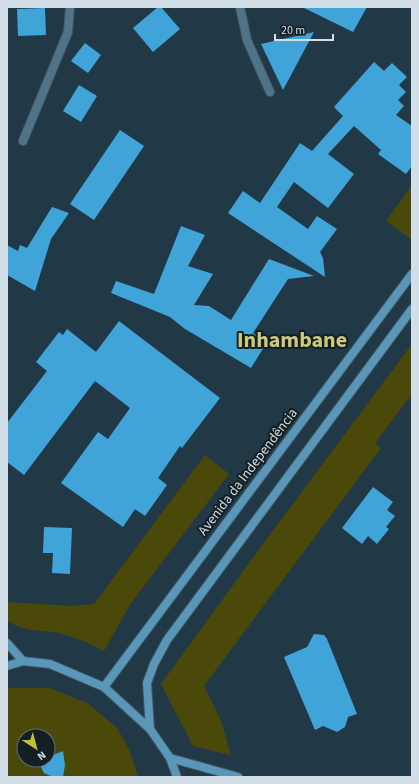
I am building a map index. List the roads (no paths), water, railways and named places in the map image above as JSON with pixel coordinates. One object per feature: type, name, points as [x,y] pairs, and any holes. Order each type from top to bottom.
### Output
[{"type":"main road","name":"Avenida da Independência","points":[[104,687],[412,274]]},
{"type":"main road","points":[[150,729],[148,683],[154,664],[167,640],[412,309]]},
{"type":"main road","points":[[7,643],[23,661]]},
{"type":"main road","points":[[7,666],[23,661],[50,664],[104,687],[150,729],[170,758],[177,777]]},
{"type":"main road","points":[[170,758],[238,777]]},
{"type":"street","points":[[23,141],[68,32],[70,7]]},
{"type":"street","points":[[240,7],[247,40],[270,92]]},
{"type":"district","name":"Inhambane","points":[[292,340]]}]
